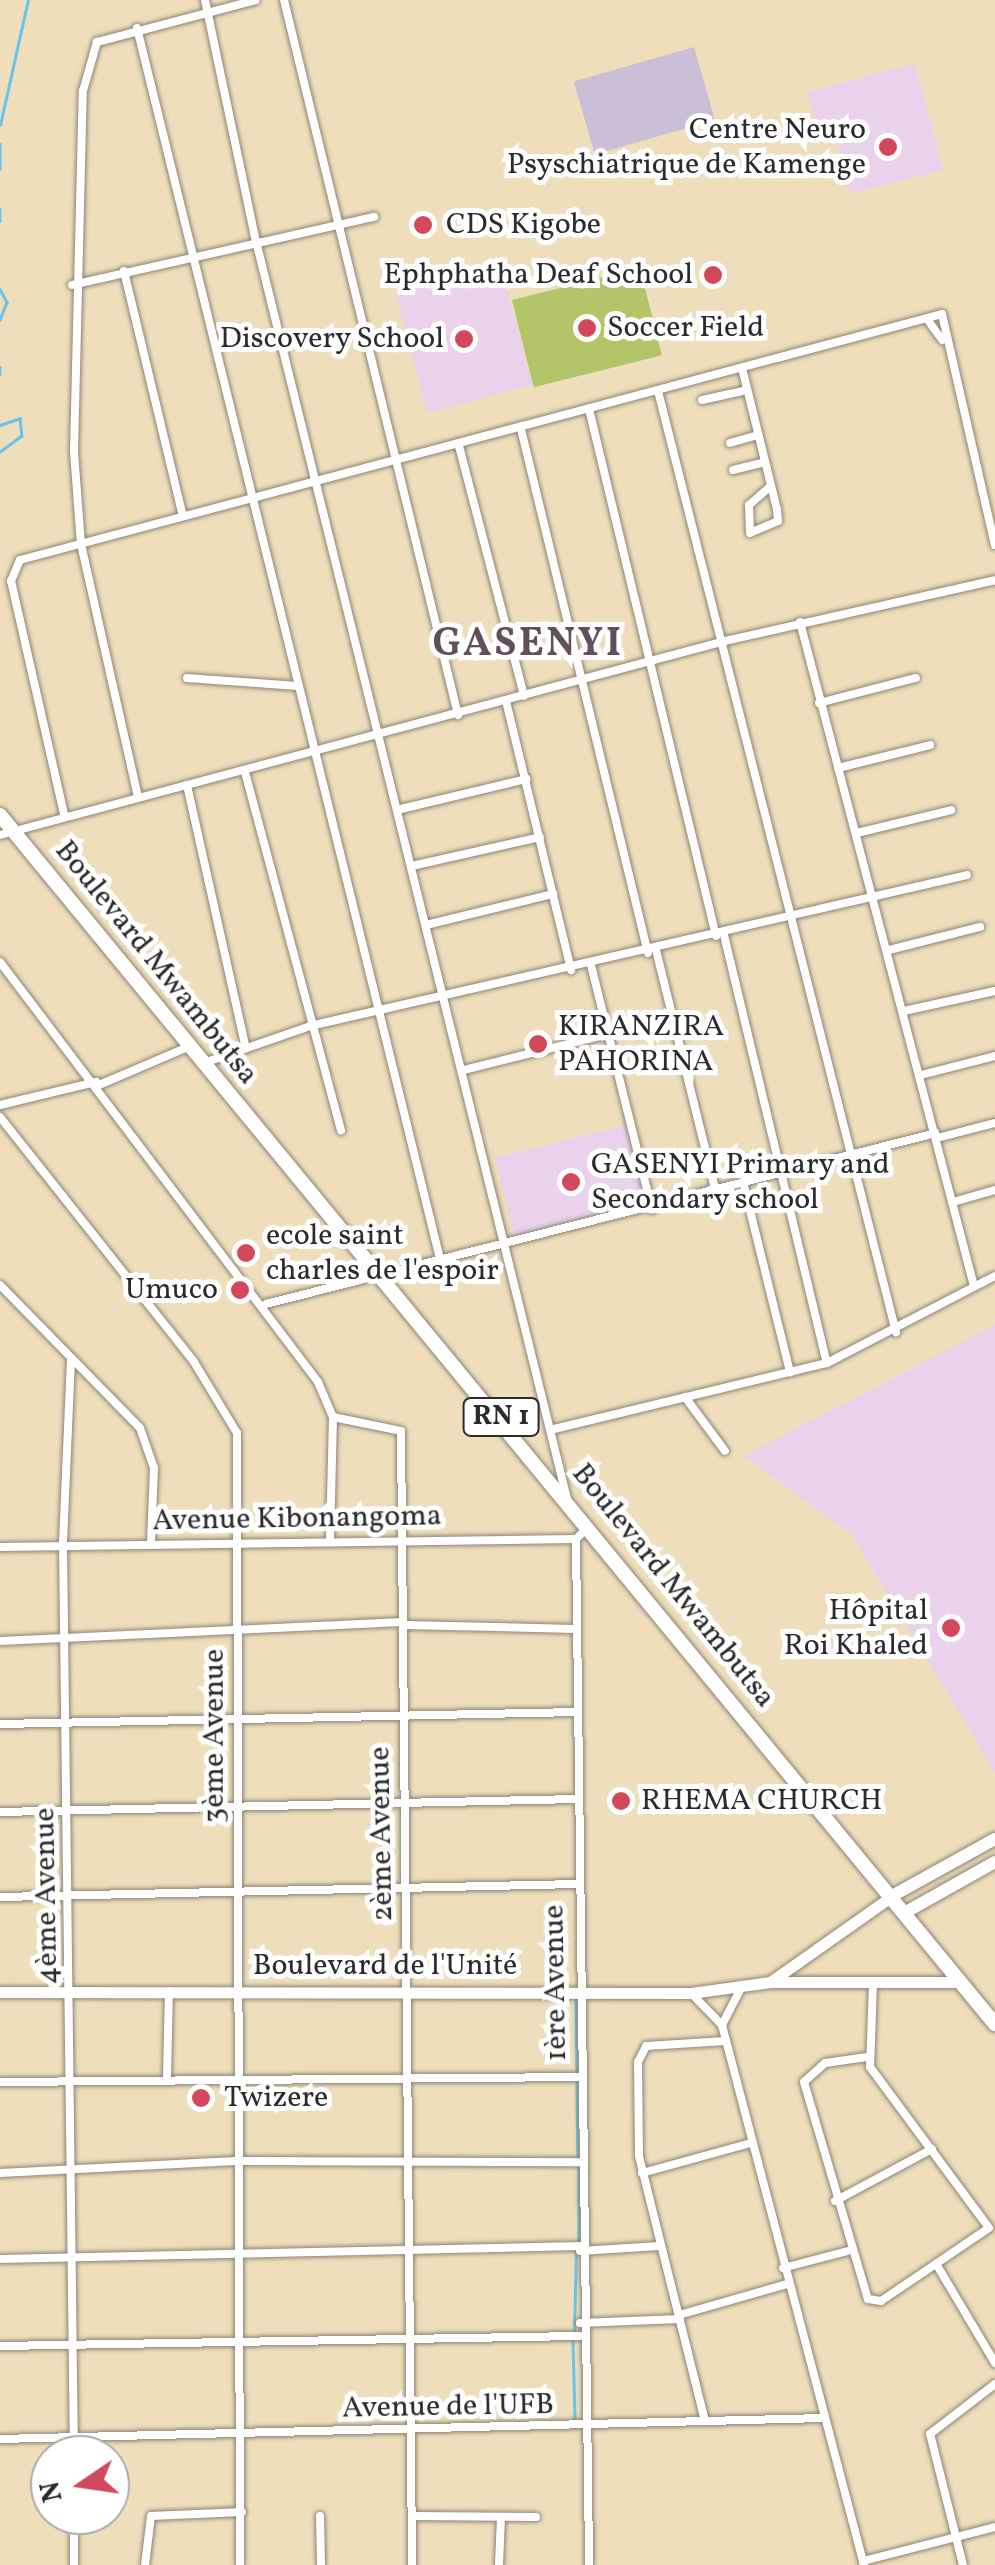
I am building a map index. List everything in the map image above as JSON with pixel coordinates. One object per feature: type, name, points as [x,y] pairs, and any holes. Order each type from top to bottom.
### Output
[{"type":"highway","name":"Boulevard Mwambutsa","points":[[0,815],[6,832],[567,1499],[995,2024]]},
{"type":"main road","points":[[892,1896],[995,1839]]},
{"type":"main road","points":[[906,1912],[995,1862]]},
{"type":"street","points":[[206,0],[256,241],[416,865],[554,1430],[567,1499]]},
{"type":"street","points":[[138,797],[81,545],[72,284],[89,58],[97,42],[138,28],[256,0]]},
{"type":"street","points":[[284,0],[458,715]]},
{"type":"street","points":[[138,28],[440,1259]]},
{"type":"street","points":[[72,284],[374,217]]},
{"type":"street","points":[[124,270],[183,516]]},
{"type":"street","points":[[64,814],[11,571],[20,560],[459,446],[942,314],[942,340],[995,545]]},
{"type":"street","points":[[927,318],[942,340]]},
{"type":"street","points":[[742,368],[771,486],[778,521],[750,533],[749,505],[771,486]]},
{"type":"street","points":[[702,400],[747,390]]},
{"type":"street","points":[[658,391],[725,640],[896,1332]]},
{"type":"street","points":[[589,410],[827,1363]]},
{"type":"street","points":[[522,428],[589,678],[652,951],[716,1192]]},
{"type":"street","points":[[730,443],[758,435]]},
{"type":"street","points":[[459,446],[524,696]]},
{"type":"street","points":[[734,470],[765,462]]},
{"type":"street","points":[[6,832],[652,664],[725,640],[995,580]]},
{"type":"street","points":[[800,622],[819,703],[875,896],[974,1286]]},
{"type":"street","points":[[186,678],[298,686]]},
{"type":"street","points":[[819,703],[916,678]]},
{"type":"street","points":[[506,701],[571,970]]},
{"type":"street","points":[[838,768],[930,745]]},
{"type":"street","points":[[244,772],[341,1130]]},
{"type":"street","points":[[401,809],[526,779]]},
{"type":"street","points":[[186,785],[246,1044]]},
{"type":"street","points":[[857,833],[951,810]]},
{"type":"street","points":[[416,865],[540,836]]},
{"type":"street","points":[[201,1064],[246,1044],[310,1026],[448,1001],[967,875]]},
{"type":"street","points":[[430,924],[553,894]]},
{"type":"street","points":[[888,950],[980,927]]},
{"type":"street","points":[[0,962],[266,1304],[334,1417],[330,1540]]},
{"type":"street","points":[[591,965],[652,1210]]},
{"type":"street","points":[[904,1010],[995,990]]},
{"type":"street","points":[[464,1070],[608,1034]]},
{"type":"street","points":[[0,1106],[98,1084],[188,1046]]},
{"type":"street","points":[[921,1074],[995,1056]]},
{"type":"street","name":"3ème Avenue","points":[[0,1116],[230,1413],[236,1542],[242,1992],[245,2436],[240,2565]]},
{"type":"street","points":[[266,1304],[995,1123]]},
{"type":"street","points":[[744,1186],[790,1372]]},
{"type":"street","points":[[953,1202],[995,1190]]},
{"type":"street","points":[[554,1430],[827,1363],[896,1332],[995,1276]]},
{"type":"street","points":[[0,1285],[146,1438],[151,1544]]},
{"type":"street","name":"4ème Avenue","points":[[70,1359],[64,1544],[74,2434]]},
{"type":"street","points":[[685,1398],[725,1451]]},
{"type":"street","name":"2ème Avenue","points":[[334,1417],[397,1424],[404,1540],[406,1988],[414,2429],[412,2565]]},
{"type":"street","points":[[576,1540],[589,1526]]},
{"type":"street","name":"Avenue Kibonangoma","points":[[0,1547],[576,1540]]},
{"type":"street","name":"1ère Avenue","points":[[576,1540],[580,2336],[589,2565]]},
{"type":"street","points":[[0,1641],[236,1628],[403,1624],[575,1628]]},
{"type":"street","points":[[0,1724],[576,1712]]},
{"type":"street","points":[[0,1812],[576,1799]]},
{"type":"street","points":[[0,1896],[576,1884]]},
{"type":"street","name":"Boulevard de l'Unité","points":[[770,1982],[892,1896]]},
{"type":"street","name":"Boulevard de l'Unité","points":[[0,1992],[406,1988],[690,1992],[770,1982],[961,1982]]},
{"type":"street","points":[[867,2057],[826,2063],[804,2082],[848,2251],[874,2302],[938,2267],[992,2227],[867,2057],[873,1983]]},
{"type":"street","points":[[722,2025],[742,1986]]},
{"type":"street","points":[[167,2076],[169,1991]]},
{"type":"street","points":[[690,1992],[722,2025],[787,2284],[864,2563],[995,2526]]},
{"type":"street","points":[[705,2421],[642,2173],[639,2053],[726,2041]]},
{"type":"street","points":[[0,2082],[241,2075],[580,2077]]},
{"type":"street","points":[[642,2173],[751,2142]]},
{"type":"street","points":[[835,2201],[932,2150]]},
{"type":"street","points":[[0,2173],[73,2173],[241,2160],[582,2162]]},
{"type":"street","points":[[0,2260],[72,2260],[241,2247],[660,2246]]},
{"type":"street","points":[[783,2268],[848,2251]]},
{"type":"street","points":[[938,2267],[995,2362]]},
{"type":"street","points":[[580,2323],[679,2317],[787,2284]]},
{"type":"street","points":[[0,2346],[243,2336],[580,2336]]},
{"type":"street","points":[[963,2565],[932,2430],[995,2384]]},
{"type":"street","name":"Avenue de l'UFB","points":[[0,2439],[74,2434],[245,2436],[823,2418]]},
{"type":"street","points":[[145,2565],[151,2516],[242,2512]]},
{"type":"street","points":[[320,2516],[321,2565]]},
{"type":"street","points":[[413,2516],[536,2517]]},
{"type":"street","points":[[499,2565],[501,2518]]},
{"type":"street","points":[[74,2535],[74,2565]]},
{"type":"shaded area","points":[[694,47],[715,120],[595,155],[574,81]]},
{"type":"shaded area","name":"Centre Neuro Psyschiatrique de Kamenge","points":[[915,64],[943,170],[851,194],[832,121],[816,125],[807,92]]},
{"type":"shaded area","name":"Discovery School","points":[[501,267],[533,385],[427,413],[396,295]]},
{"type":"shaded area","name":"GASENYI Primary and Secondary school","points":[[626,1125],[646,1206],[515,1238],[495,1158]]},
{"type":"shaded area","name":"Hôpital Roi Khaled","points":[[995,1325],[995,1772],[852,1535],[744,1456]]},
{"type":"green space","name":"Soccer Field","points":[[640,268],[662,355],[534,387],[512,300]]},
{"type":"waterway","points":[[0,125],[28,0]]},
{"type":"waterway","points":[[0,144],[0,169]]},
{"type":"waterway","points":[[0,209],[0,221]]},
{"type":"waterway","points":[[0,289],[7,302],[0,320]]},
{"type":"waterway","points":[[0,367],[0,374]]},
{"type":"waterway","points":[[0,425],[20,418],[22,436],[0,452]]},
{"type":"waterway","points":[[576,1997],[577,2074]]},
{"type":"waterway","points":[[577,2082],[578,2159]]},
{"type":"waterway","points":[[579,2167],[579,2244]]},
{"type":"waterway","points":[[574,2333],[576,2252]]},
{"type":"waterway","points":[[573,2341],[575,2419]]},
{"type":"place","name":"Centre Neuro Psyschiatrique de Kamenge","points":[[888,147]]},
{"type":"place","name":"CDS Kigobe","points":[[423,225]]},
{"type":"place","name":"Ephphatha Deaf School","points":[[713,275]]},
{"type":"place","name":"Soccer Field","points":[[587,328]]},
{"type":"place","name":"Discovery School","points":[[464,339]]},
{"type":"place","name":"KIRANZIRA PAHORINA","points":[[538,1044]]},
{"type":"place","name":"GASENYI Primary and Secondary school","points":[[571,1182]]},
{"type":"place","name":"ecole saint charles de l'espoir","points":[[246,1253]]},
{"type":"place","name":"Umuco","points":[[240,1290]]},
{"type":"place","name":"Hôpital Roi Khaled","points":[[951,1628]]},
{"type":"place","name":"RHEMA CHURCH","points":[[621,1801]]},
{"type":"place","name":"Twizere","points":[[201,2098]]},
{"type":"district","name":"GASENYI","points":[[528,645]]}]
